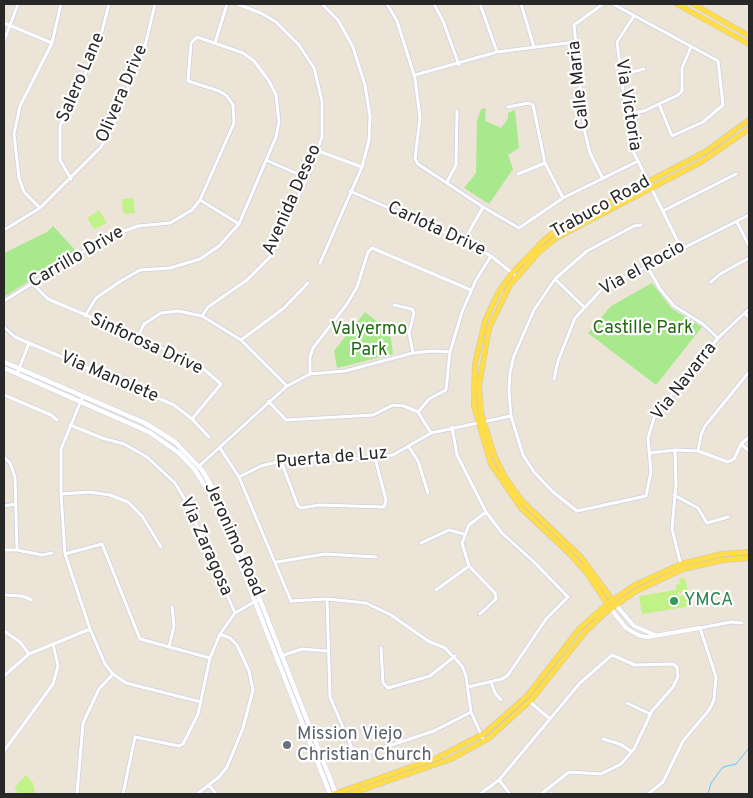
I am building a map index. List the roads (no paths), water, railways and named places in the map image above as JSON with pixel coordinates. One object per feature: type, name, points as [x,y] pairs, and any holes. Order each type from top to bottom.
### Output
[{"type":"main road","points":[[677,4],[749,44]]},
{"type":"main road","points":[[692,4],[749,36]]},
{"type":"main road","name":"Trabuco Road","points":[[649,185],[705,152],[749,120]]},
{"type":"main road","name":"Trabuco Road","points":[[612,604],[590,568],[527,506],[511,485],[494,455],[480,422],[479,386],[485,344],[499,305],[514,275],[536,246],[560,228],[701,162],[749,129]]},
{"type":"main road","name":"Jeronimo Road","points":[[4,362],[158,430],[180,447],[216,492],[260,599],[334,794]]},
{"type":"main road","name":"Jeronimo Road","points":[[4,368],[149,432],[197,468],[218,507],[276,658],[334,794]]},
{"type":"main road","points":[[350,794],[451,759],[483,738],[527,700],[579,630],[612,604],[682,567],[722,554],[749,552]]},
{"type":"main road","points":[[682,567],[722,560],[749,558]]},
{"type":"main road","points":[[334,794],[437,758],[483,738]]},
{"type":"street","points":[[4,40],[18,4]]},
{"type":"street","points":[[40,208],[24,192],[19,178],[14,134],[20,106],[52,43],[61,4]]},
{"type":"street","name":"Salero Lane","points":[[71,179],[60,160],[60,126],[98,47],[109,4]]},
{"type":"street","name":"Olivera Drive","points":[[4,230],[40,208],[100,148],[114,125],[145,46],[155,4]]},
{"type":"street","points":[[85,316],[96,298],[121,281],[140,270],[170,268],[200,259],[224,242],[239,224],[276,138],[279,122],[276,95],[269,81],[254,61],[243,53],[215,43],[227,4]]},
{"type":"street","name":"Avenida Deseo","points":[[202,316],[208,307],[247,280],[270,257],[308,178],[318,152],[323,122],[322,101],[314,68],[299,46],[276,22],[248,5],[237,4]]},
{"type":"street","points":[[320,263],[362,167],[369,140],[370,116],[365,85],[346,34],[338,20],[322,4]]},
{"type":"street","points":[[387,4],[397,21],[414,76],[420,118],[415,159],[418,164],[484,207],[519,228],[563,198],[636,162]]},
{"type":"street","points":[[434,4],[443,21],[459,64]]},
{"type":"street","points":[[480,4],[497,52]]},
{"type":"street","points":[[521,4],[534,47]]},
{"type":"street","name":"Calle Maria","points":[[602,179],[590,153],[585,133],[575,42],[576,23],[603,4]]},
{"type":"street","points":[[613,4],[718,61],[724,103],[702,122],[675,137],[669,133],[659,104]]},
{"type":"street","name":"Via Victoria","points":[[634,16],[617,42],[630,145],[636,162],[682,248]]},
{"type":"street","points":[[4,23],[52,43]]},
{"type":"street","name":"Carrillo Drive","points":[[4,301],[105,238],[138,226],[170,223],[184,217],[200,200],[234,123],[233,105],[227,96],[219,91],[188,81],[191,43],[197,37],[215,43]]},
{"type":"street","points":[[414,76],[497,52],[575,42]]},
{"type":"street","points":[[626,114],[644,111],[682,91],[682,68],[691,47]]},
{"type":"street","points":[[620,75],[644,69]]},
{"type":"street","points":[[508,107],[528,103],[533,105],[545,163],[563,198]]},
{"type":"street","points":[[447,182],[456,165],[457,111]]},
{"type":"street","points":[[318,152],[362,167]]},
{"type":"street","points":[[266,160],[308,178]]},
{"type":"street","points":[[518,174],[545,163]]},
{"type":"street","points":[[663,211],[736,174]]},
{"type":"street","name":"Carlota Drive","points":[[350,191],[464,241],[491,256],[514,275]]},
{"type":"street","points":[[200,200],[239,224]]},
{"type":"street","points":[[464,241],[484,207]]},
{"type":"street","name":"Via el Rocio","points":[[554,379],[558,361],[573,323],[584,307],[602,289],[749,215]]},
{"type":"street","points":[[737,222],[749,246]]},
{"type":"street","points":[[511,416],[509,392],[514,356],[534,310],[555,278],[587,251],[634,226],[641,225]]},
{"type":"street","points":[[310,374],[310,357],[313,348],[347,304],[357,287],[368,252],[372,248],[471,290]]},
{"type":"street","points":[[418,412],[429,399],[446,390],[450,352],[462,312],[471,290],[491,256]]},
{"type":"street","points":[[711,282],[720,274],[749,258]]},
{"type":"street","points":[[647,266],[660,289],[674,306],[704,324],[718,338]]},
{"type":"street","points":[[555,278],[584,307]]},
{"type":"street","name":"Sinforosa Drive","points":[[32,283],[48,299],[138,337],[200,366],[221,384],[192,419]]},
{"type":"street","points":[[241,340],[284,308],[308,283]]},
{"type":"street","points":[[394,305],[412,309],[414,312],[409,333],[413,353]]},
{"type":"street","name":"Via Navarra","points":[[511,416],[516,439],[534,472],[553,492],[577,511],[646,496],[651,472],[648,438],[655,415],[718,338],[749,309]]},
{"type":"street","points":[[138,337],[144,324],[162,313],[178,311],[202,316],[241,340],[287,386]]},
{"type":"street","points":[[744,313],[749,318]]},
{"type":"street","name":"Via Manolete","points":[[4,327],[14,337],[174,405],[192,419],[209,437]]},
{"type":"street","points":[[16,374],[29,343]]},
{"type":"street","points":[[197,468],[268,401],[287,386],[310,374],[346,371],[413,353],[432,350],[450,352]]},
{"type":"street","points":[[698,451],[705,426],[749,372]]},
{"type":"street","points":[[4,395],[51,415],[57,420]]},
{"type":"street","points":[[82,396],[61,449],[61,494],[65,554],[90,629],[105,664],[113,674],[126,683],[200,702]]},
{"type":"street","points":[[268,401],[286,420],[373,415],[393,405],[410,408],[418,412],[431,432]]},
{"type":"street","name":"Puerta de Luz","points":[[239,477],[261,466],[281,460],[375,458],[393,455],[431,432],[511,416]]},
{"type":"street","name":"Via Zaragosa","points":[[70,425],[102,438],[124,444],[147,457],[175,483],[187,502],[235,613]]},
{"type":"street","points":[[452,427],[457,455],[486,512],[502,532],[568,597],[546,619],[508,675],[491,682],[468,687]]},
{"type":"street","points":[[650,453],[674,450],[698,451],[728,462],[734,459],[742,444],[749,437]]},
{"type":"street","points":[[742,444],[749,451]]},
{"type":"street","points":[[409,447],[418,461],[428,493]]},
{"type":"street","points":[[220,448],[239,477],[277,562],[292,601],[348,600],[378,609],[428,640],[445,648],[455,656],[462,666],[468,687],[471,712],[483,738]]},
{"type":"street","points":[[674,450],[676,484],[672,529],[682,567]]},
{"type":"street","points":[[4,457],[10,463],[16,477],[18,550]]},
{"type":"street","points":[[281,460],[298,506],[301,508],[319,505],[384,507],[386,500],[375,458]]},
{"type":"street","points":[[61,494],[89,492],[128,502],[142,516],[161,547]]},
{"type":"street","points":[[674,495],[698,508],[707,523],[728,517]]},
{"type":"street","points":[[4,506],[16,504]]},
{"type":"street","points":[[480,614],[496,598],[495,593],[469,566],[463,552],[464,534],[469,525],[486,512]]},
{"type":"street","points":[[421,543],[449,530],[464,534]]},
{"type":"street","points":[[65,554],[102,544],[137,636],[143,640],[210,658]]},
{"type":"street","points":[[4,550],[18,550],[42,555],[52,553]]},
{"type":"street","points":[[277,562],[325,554],[376,557]]},
{"type":"street","points":[[436,590],[469,566]]},
{"type":"street","points":[[4,595],[22,596],[32,600]]},
{"type":"street","points":[[122,794],[135,737],[179,746],[183,744],[196,721],[210,658],[220,634],[235,613],[260,599]]},
{"type":"street","points":[[326,599],[330,697],[352,748],[358,756],[434,731],[471,712]]},
{"type":"street","points":[[612,604],[621,622],[632,632],[648,637],[731,622],[742,623]]},
{"type":"street","points":[[169,647],[174,626],[172,607]]},
{"type":"street","points":[[648,794],[663,782],[683,742],[709,710],[714,700],[716,677],[700,628]]},
{"type":"street","points":[[4,676],[29,654],[90,629]]},
{"type":"street","points":[[4,631],[20,642],[29,654]]},
{"type":"street","points":[[197,794],[227,767],[243,728],[253,690],[249,672],[237,645],[230,638],[220,634]]},
{"type":"street","points":[[4,751],[53,684],[58,666],[53,644]]},
{"type":"street","points":[[380,648],[382,683],[388,688],[430,676],[455,656]]},
{"type":"street","points":[[276,658],[302,649],[327,651]]},
{"type":"street","points":[[480,794],[499,780],[580,683],[612,655],[636,665],[673,664],[677,666],[678,677],[673,687],[650,714],[632,752],[615,768],[601,774],[569,772],[541,794]]},
{"type":"street","points":[[77,794],[82,724],[99,689],[113,674]]},
{"type":"street","points":[[491,682],[495,693],[501,700]]},
{"type":"street","points":[[527,700],[550,719]]},
{"type":"street","points":[[627,704],[650,714]]},
{"type":"street","points":[[603,739],[620,744],[632,752]]},
{"type":"street","points":[[499,780],[510,794]]},
{"type":"street","points":[[209,785],[216,794]]},
{"type":"waterway","points":[[708,794],[711,783],[723,767],[736,764],[749,748]]},
{"type":"place","name":"YMCA","points":[[674,601]]},
{"type":"place","name":"Mission Viejo Christian Church","points":[[287,745]]},
{"type":"park label","name":"Castille Park","points":[[643,329]]},
{"type":"park label","name":"Valyermo Park","points":[[369,340]]}]
